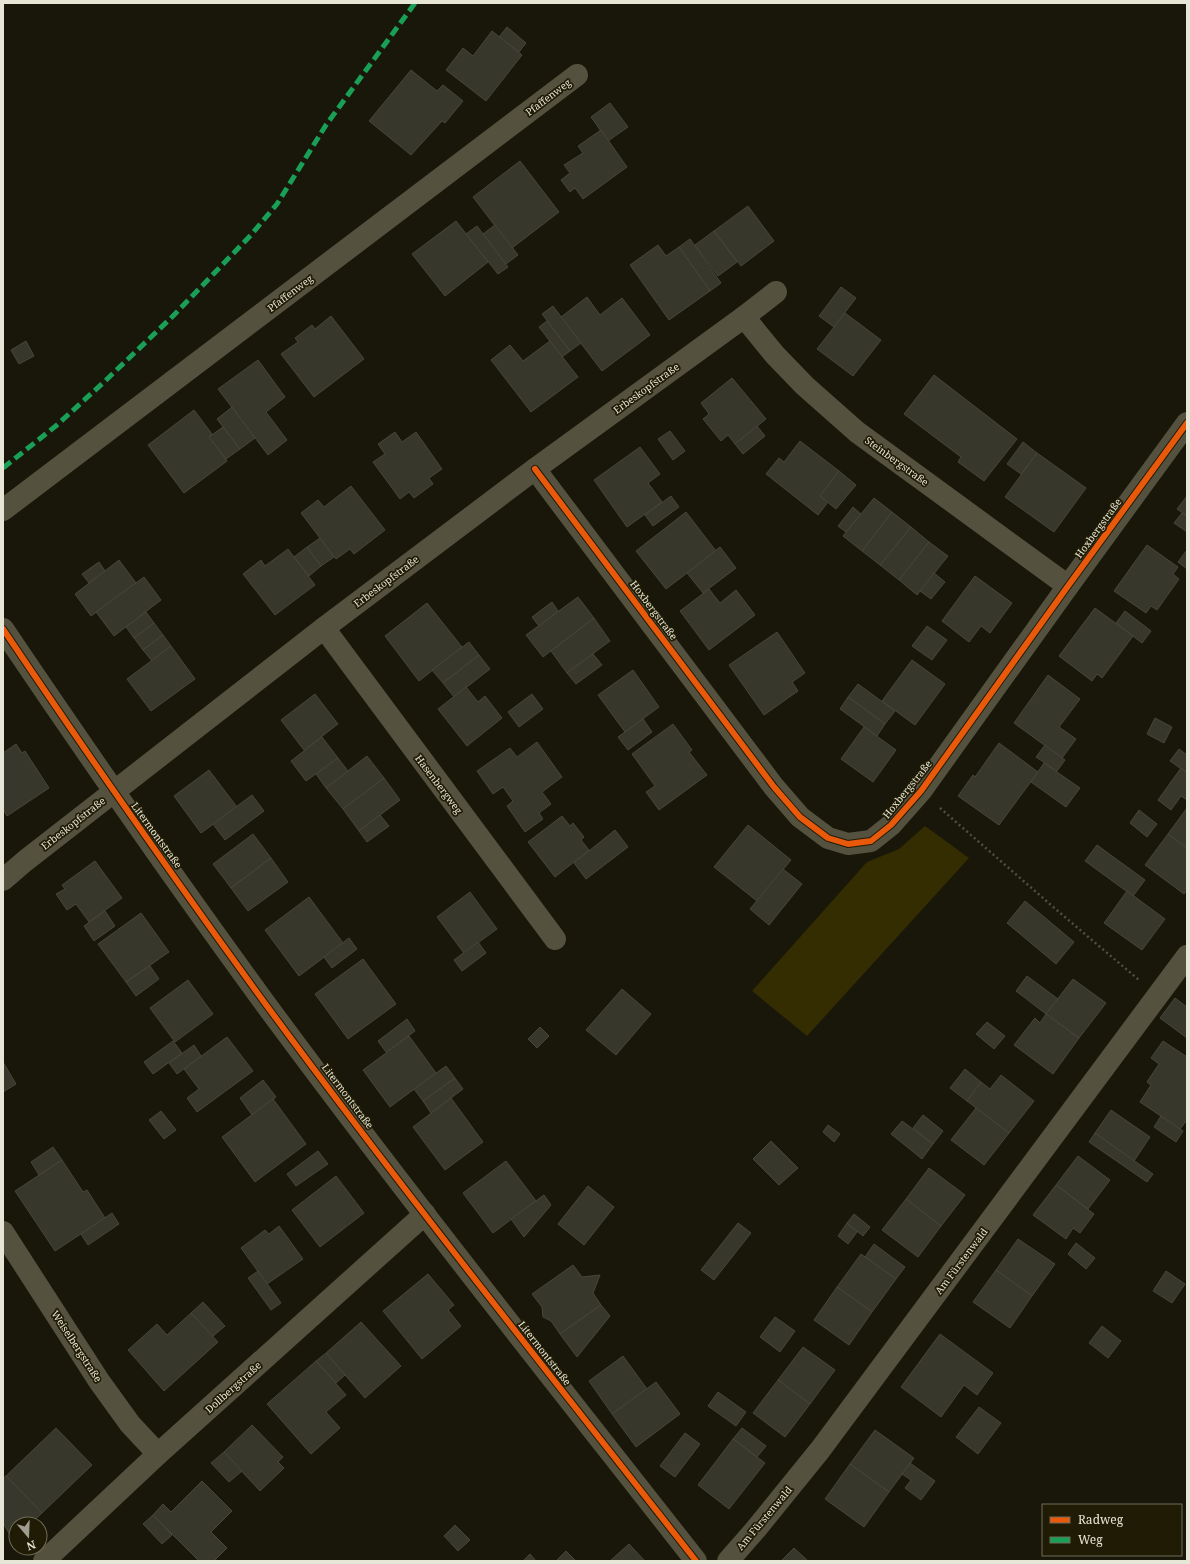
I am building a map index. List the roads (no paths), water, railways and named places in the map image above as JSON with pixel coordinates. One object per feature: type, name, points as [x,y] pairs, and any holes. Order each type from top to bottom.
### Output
[{"type":"street","name":"Pfaffenweg","points":[[3,510],[577,75]]},
{"type":"street","name":"Erbeskopfstraße","points":[[3,880],[25,861],[324,628],[535,469],[744,317],[776,292]]},
{"type":"street","name":"Steinbergstraße","points":[[744,317],[775,355],[805,386],[856,432],[1068,586]]},
{"type":"street","name":"Hoxbergstraße","points":[[535,469],[774,788],[800,817],[828,838],[848,844],[871,841],[891,825],[921,791],[1068,586],[1187,424]]},
{"type":"street","name":"Hasenbergweg","points":[[324,628],[555,939]]},
{"type":"street","name":"Litermontstraße","points":[[3,629],[114,792],[265,1002],[425,1214],[696,1561]]},
{"type":"street","name":"Am Fürstenwald","points":[[728,1561],[756,1530],[820,1450],[1187,956]]},
{"type":"street","name":"Dollbergstraße","points":[[44,1561],[158,1454],[425,1214]]},
{"type":"street","name":"Weiselbergstraße","points":[[3,1232],[99,1381],[130,1424],[158,1454]]}]
